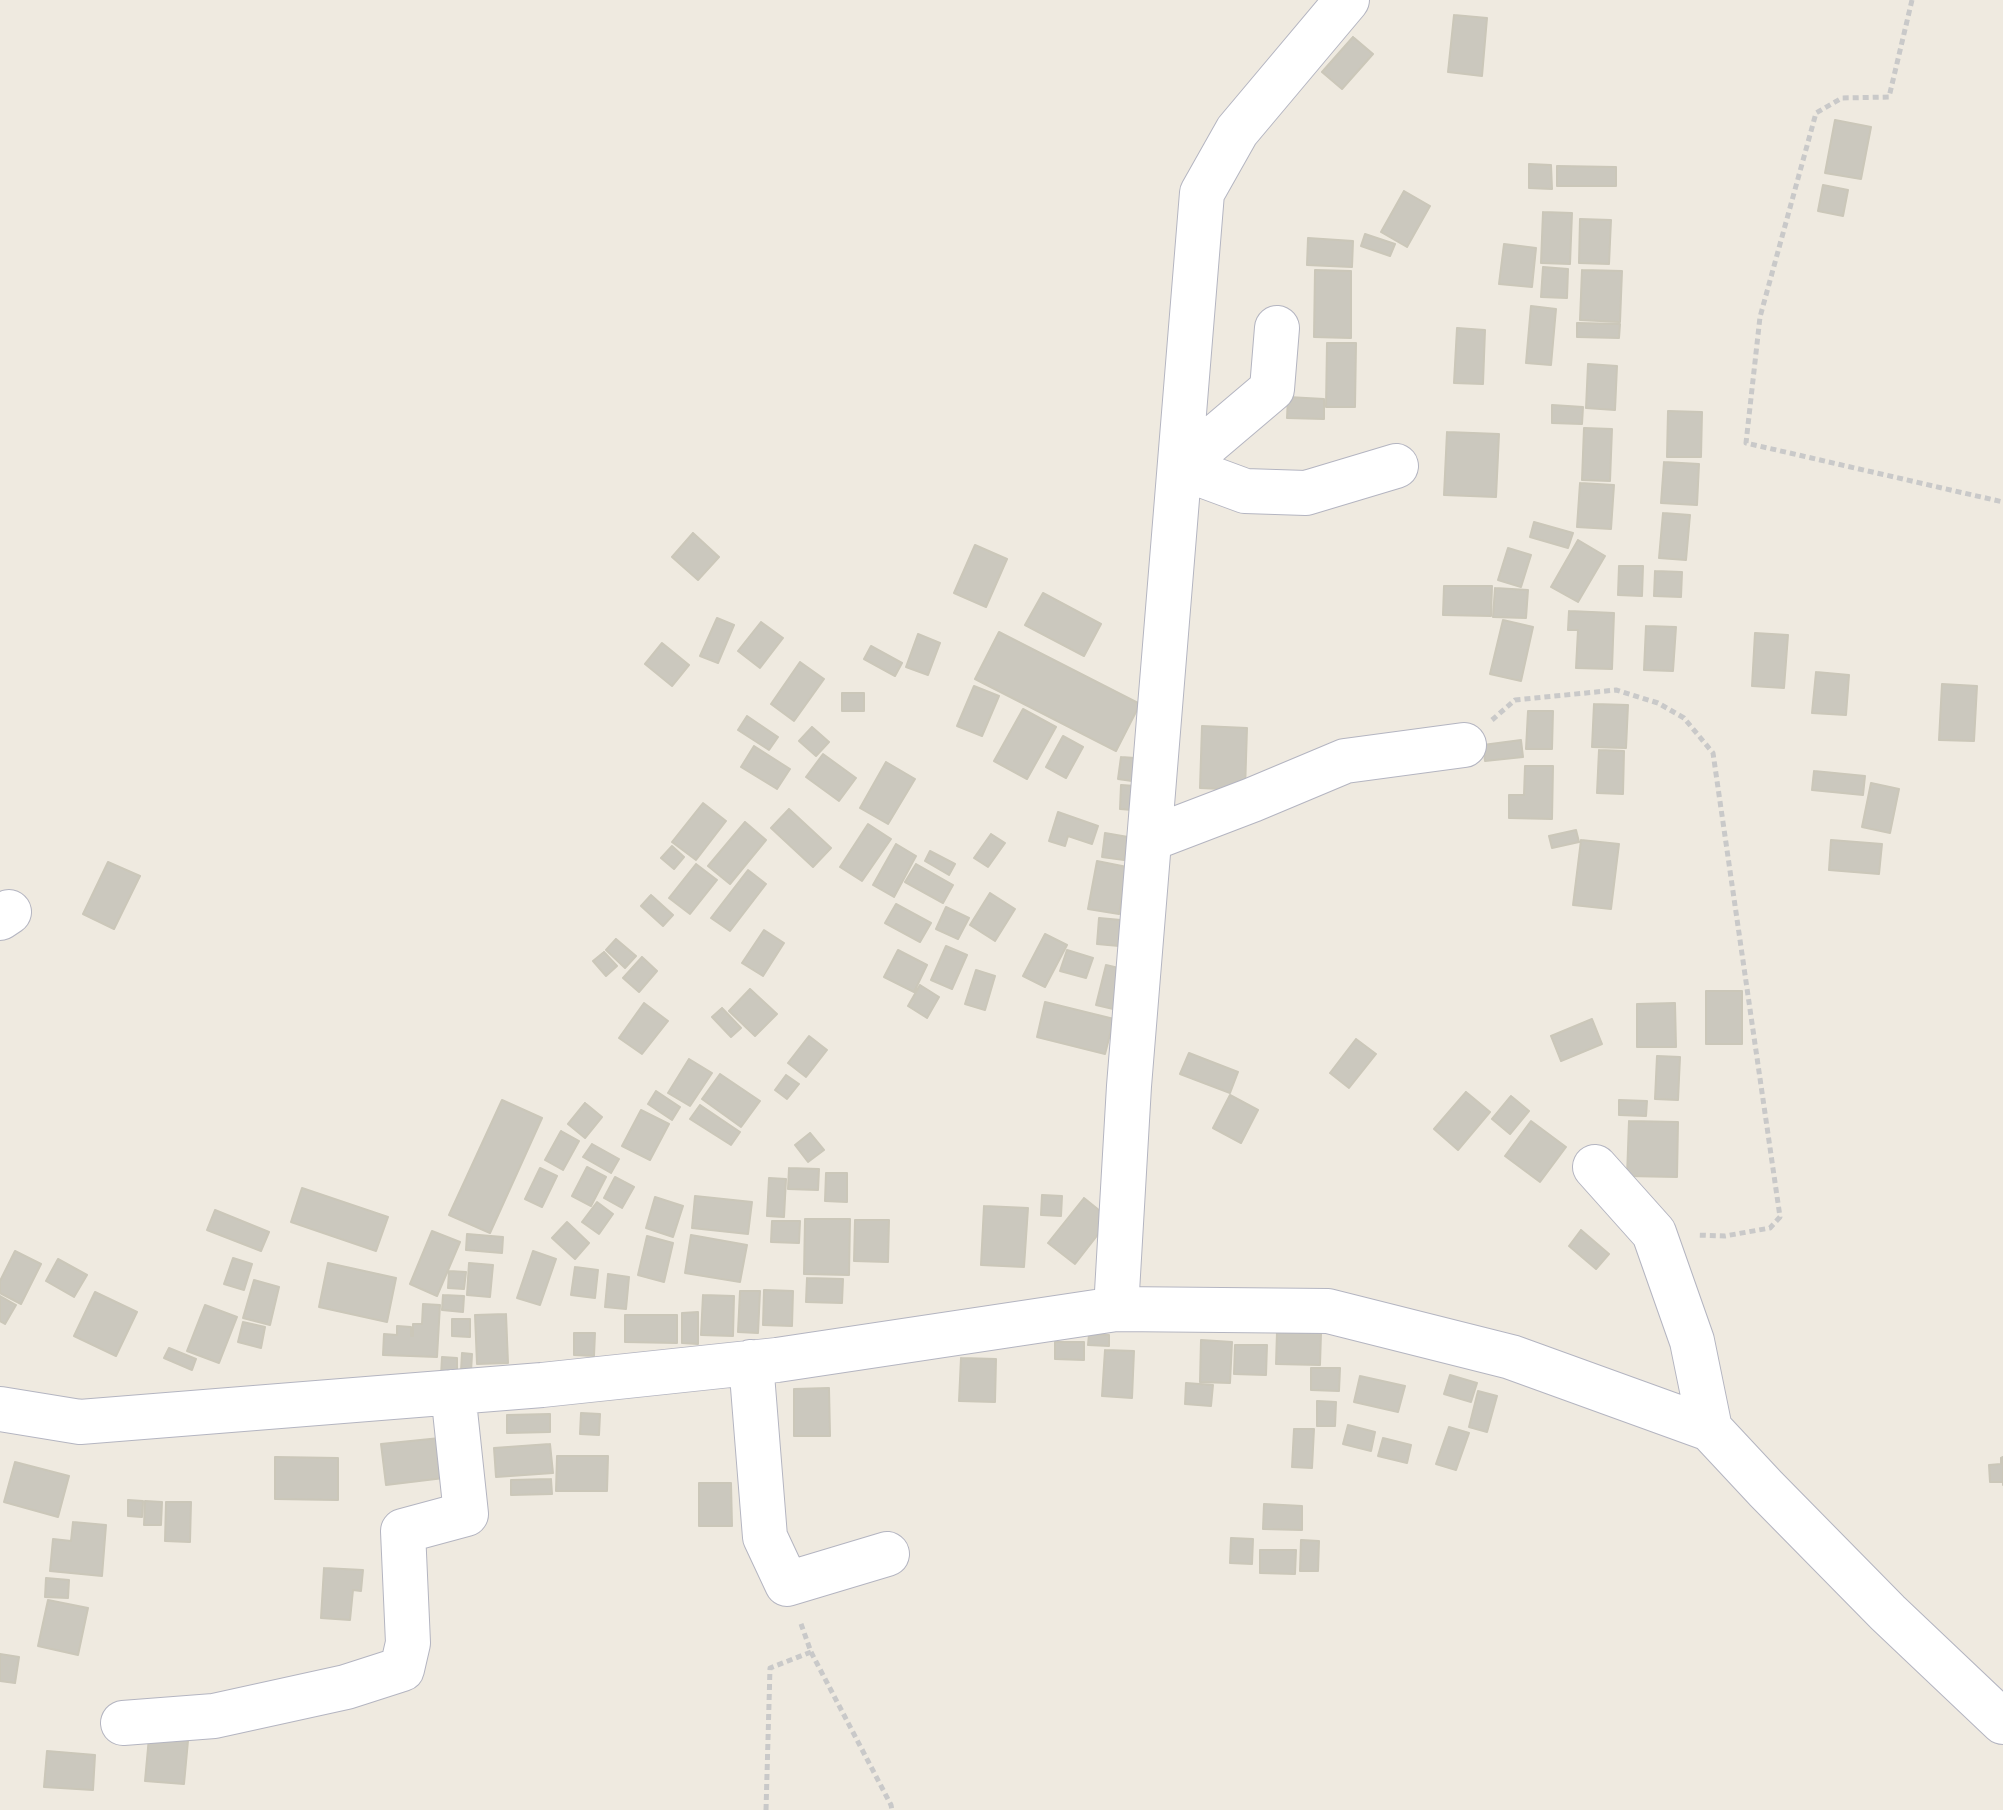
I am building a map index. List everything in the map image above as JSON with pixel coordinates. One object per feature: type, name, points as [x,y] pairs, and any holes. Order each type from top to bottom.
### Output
[{"type":"street","points":[[1116,1309],[1129,1086],[1202,193],[1237,131],[1347,0]]},
{"type":"street","points":[[1180,467],[1272,389],[1277,328]]},
{"type":"street","points":[[1180,467],[1245,491],[1306,493],[1396,466]]},
{"type":"street","points":[[1150,839],[1345,761],[1464,745]]},
{"type":"street","points":[[1595,1167],[1654,1233],[1692,1341],[1710,1429]]},
{"type":"street","points":[[0,1409],[80,1422],[542,1385],[777,1360],[1116,1309],[1328,1311],[1511,1357],[1710,1429],[1888,1613],[2003,1722]]},
{"type":"street","points":[[751,1362],[765,1537],[787,1584],[887,1554]]},
{"type":"street","points":[[123,1723],[214,1716],[346,1687],[402,1669],[408,1643],[403,1531],[466,1514],[453,1392]]},
{"type":"path","points":[[1912,0],[1889,97],[1842,98],[1816,113],[1760,317],[1746,443],[2003,502]]},
{"type":"path","points":[[1464,745],[1515,700],[1616,690],[1658,703],[1684,718],[1713,753],[1780,1217],[1770,1228],[1725,1236],[1654,1233]]},
{"type":"path","points":[[787,1584],[811,1652],[892,1810]]},
{"type":"path","points":[[766,1810],[770,1668],[811,1652]]},
{"type":"building","points":[[1454,15],[1487,18],[1482,76],[1448,72]]},
{"type":"building","points":[[1353,37],[1373,54],[1342,89],[1322,72]]},
{"type":"building","points":[[1835,120],[1871,127],[1861,179],[1825,173]]},
{"type":"building","points":[[1529,164],[1551,165],[1552,189],[1529,188]]},
{"type":"building","points":[[1557,166],[1616,167],[1616,186],[1557,186]]},
{"type":"building","points":[[1823,185],[1848,190],[1843,216],[1818,211]]},
{"type":"building","points":[[1404,191],[1430,206],[1407,247],[1381,232]]},
{"type":"building","points":[[1543,212],[1572,213],[1570,264],[1541,263]]},
{"type":"building","points":[[1580,219],[1611,220],[1609,264],[1579,263]]},
{"type":"building","points":[[1365,234],[1395,244],[1390,256],[1361,246]]},
{"type":"building","points":[[1308,238],[1353,241],[1352,267],[1307,265]]},
{"type":"building","points":[[1504,244],[1536,248],[1532,287],[1499,284]]},
{"type":"building","points":[[1543,267],[1568,269],[1567,298],[1541,297]]},
{"type":"building","points":[[1315,270],[1351,271],[1351,338],[1314,337]]},
{"type":"building","points":[[1582,270],[1622,271],[1620,322],[1580,320]]},
{"type":"building","points":[[1531,306],[1556,309],[1551,365],[1526,363]]},
{"type":"building","points":[[1577,323],[1620,324],[1619,338],[1577,337]]},
{"type":"building","points":[[1457,328],[1485,330],[1483,384],[1454,383]]},
{"type":"building","points":[[1327,343],[1356,343],[1355,407],[1326,407]]},
{"type":"building","points":[[1588,364],[1617,366],[1615,410],[1586,408]]},
{"type":"building","points":[[1288,397],[1324,399],[1324,419],[1287,418]]},
{"type":"building","points":[[1552,405],[1583,407],[1582,424],[1552,423]]},
{"type":"building","points":[[1668,411],[1702,412],[1701,457],[1667,457]]},
{"type":"building","points":[[1584,428],[1612,429],[1610,481],[1582,480]]},
{"type":"building","points":[[1447,432],[1499,434],[1496,497],[1444,495]]},
{"type":"building","points":[[1664,462],[1699,464],[1697,505],[1661,503]]},
{"type":"building","points":[[1580,483],[1614,485],[1611,529],[1577,527]]},
{"type":"building","points":[[1663,513],[1690,515],[1686,560],[1659,558]]},
{"type":"building","points":[[1534,522],[1573,533],[1568,548],[1530,537]]},
{"type":"building","points":[[693,533],[719,557],[698,580],[672,557]]},
{"type":"building","points":[[1578,540],[1605,556],[1578,602],[1551,587]]},
{"type":"building","points":[[975,545],[1007,559],[986,607],[954,593]]},
{"type":"building","points":[[1508,548],[1531,555],[1521,587],[1498,580]]},
{"type":"building","points":[[1619,566],[1643,566],[1642,596],[1618,595]]},
{"type":"building","points":[[1655,571],[1682,572],[1681,597],[1654,596]]},
{"type":"building","points":[[1444,586],[1492,586],[1491,616],[1443,615]]},
{"type":"building","points":[[1495,588],[1528,590],[1526,618],[1493,617]]},
{"type":"building","points":[[1043,593],[1101,624],[1084,656],[1025,625]]},
{"type":"building","points":[[1569,611],[1614,613],[1612,669],[1576,668],[1578,630],[1568,630]]},
{"type":"building","points":[[717,618],[734,625],[718,663],[700,656]]},
{"type":"building","points":[[1503,620],[1533,627],[1521,681],[1490,674]]},
{"type":"building","points":[[761,622],[783,638],[760,668],[738,651]]},
{"type":"building","points":[[1646,626],[1676,627],[1673,671],[1644,670]]},
{"type":"building","points":[[999,632],[1140,704],[1116,751],[975,679]]},
{"type":"building","points":[[1755,633],[1788,635],[1784,688],[1752,686]]},
{"type":"building","points":[[918,634],[940,643],[928,675],[906,667]]},
{"type":"building","points":[[662,643],[689,665],[672,686],[645,664]]},
{"type":"building","points":[[871,646],[902,663],[895,676],[864,659]]},
{"type":"building","points":[[800,662],[824,679],[794,721],[771,704]]},
{"type":"building","points":[[1816,672],[1849,675],[1846,715],[1812,713]]},
{"type":"building","points":[[1942,684],[1977,686],[1974,741],[1939,740]]},
{"type":"building","points":[[974,686],[999,696],[982,736],[957,726]]},
{"type":"building","points":[[842,693],[864,693],[864,711],[842,711]]},
{"type":"building","points":[[1594,704],[1628,705],[1626,748],[1592,747]]},
{"type":"building","points":[[1023,709],[1056,727],[1027,779],[994,761]]},
{"type":"building","points":[[1528,711],[1553,711],[1552,749],[1526,749]]},
{"type":"building","points":[[747,716],[778,737],[769,750],[738,730]]},
{"type":"building","points":[[1202,726],[1247,728],[1245,790],[1200,788]]},
{"type":"building","points":[[812,727],[829,742],[816,756],[799,741]]},
{"type":"building","points":[[1063,736],[1083,747],[1066,778],[1046,767]]},
{"type":"building","points":[[1521,740],[1523,757],[1485,761],[1483,745]]},
{"type":"building","points":[[754,746],[790,769],[777,789],[741,767]]},
{"type":"building","points":[[1599,750],[1624,751],[1623,794],[1597,793]]},
{"type":"building","points":[[823,754],[856,778],[839,801],[806,777]]},
{"type":"building","points":[[1121,757],[1135,758],[1132,781],[1118,779]]},
{"type":"building","points":[[886,762],[915,779],[888,824],[860,808]]},
{"type":"building","points":[[1525,766],[1553,766],[1552,819],[1509,818],[1509,795],[1524,795]]},
{"type":"building","points":[[1814,771],[1865,776],[1863,795],[1812,790]]},
{"type":"building","points":[[1871,783],[1899,789],[1890,833],[1862,827]]},
{"type":"building","points":[[1121,785],[1135,786],[1133,810],[1120,809]]},
{"type":"building","points":[[703,803],[726,821],[696,860],[672,842]]},
{"type":"building","points":[[789,809],[831,848],[813,867],[771,828]]},
{"type":"building","points":[[1058,812],[1098,826],[1092,844],[1068,836],[1065,846],[1049,841]]},
{"type":"building","points":[[745,822],[766,840],[730,884],[708,866]]},
{"type":"building","points":[[868,824],[891,839],[862,881],[840,867]]},
{"type":"building","points":[[1576,830],[1579,842],[1552,848],[1549,836]]},
{"type":"building","points":[[1105,833],[1128,837],[1124,860],[1102,857]]},
{"type":"building","points":[[991,834],[1005,843],[988,867],[974,858]]},
{"type":"building","points":[[1581,840],[1619,844],[1611,909],[1573,905]]},
{"type":"building","points":[[1831,840],[1882,844],[1879,874],[1829,870]]},
{"type":"building","points":[[896,844],[916,856],[894,897],[873,885]]},
{"type":"building","points":[[672,846],[684,857],[674,869],[661,858]]},
{"type":"building","points":[[930,851],[955,864],[949,875],[925,861]]},
{"type":"building","points":[[1097,861],[1127,867],[1119,914],[1088,909]]},
{"type":"building","points":[[108,862],[140,876],[114,929],[83,914]]},
{"type":"building","points":[[696,864],[717,880],[690,914],[669,898]]},
{"type":"building","points":[[916,864],[953,885],[943,903],[905,882]]},
{"type":"building","points":[[748,870],[766,884],[730,931],[711,918]]},
{"type":"building","points":[[990,893],[1015,909],[995,941],[970,925]]},
{"type":"building","points":[[651,895],[673,915],[663,926],[641,906]]},
{"type":"building","points":[[896,904],[931,923],[920,942],[885,923]]},
{"type":"building","points":[[946,907],[969,918],[958,939],[936,929]]},
{"type":"building","points":[[1099,918],[1121,920],[1119,946],[1097,944]]},
{"type":"building","points":[[764,930],[784,943],[763,976],[742,963]]},
{"type":"building","points":[[1045,934],[1067,945],[1045,987],[1023,976]]},
{"type":"building","points":[[616,939],[636,956],[625,968],[606,950]]},
{"type":"building","points":[[946,946],[967,955],[952,989],[931,980]]},
{"type":"building","points":[[898,950],[927,965],[914,992],[884,977]]},
{"type":"building","points":[[1067,950],[1093,958],[1086,978],[1060,971]]},
{"type":"building","points":[[604,952],[617,966],[606,976],[593,961]]},
{"type":"building","points":[[642,957],[657,971],[639,992],[623,978]]},
{"type":"building","points":[[1106,965],[1131,971],[1122,1011],[1096,1005]]},
{"type":"building","points":[[976,970],[995,976],[985,1010],[965,1004]]},
{"type":"building","points":[[920,985],[939,997],[927,1018],[908,1006]]},
{"type":"building","points":[[750,989],[777,1014],[755,1036],[729,1011]]},
{"type":"building","points":[[1706,991],[1742,991],[1742,1044],[1706,1044]]},
{"type":"building","points":[[1045,1002],[1114,1019],[1105,1054],[1037,1037]]},
{"type":"building","points":[[644,1003],[668,1021],[642,1054],[619,1038]]},
{"type":"building","points":[[1675,1003],[1676,1047],[1637,1047],[1637,1004]]},
{"type":"building","points":[[722,1008],[741,1028],[731,1037],[712,1017]]},
{"type":"building","points":[[1592,1019],[1602,1044],[1561,1061],[1551,1036]]},
{"type":"building","points":[[809,1036],[827,1050],[806,1077],[788,1063]]},
{"type":"building","points":[[1356,1039],[1376,1054],[1349,1088],[1330,1073]]},
{"type":"building","points":[[1189,1053],[1238,1072],[1230,1093],[1180,1074]]},
{"type":"building","points":[[1657,1056],[1680,1057],[1678,1100],[1655,1099]]},
{"type":"building","points":[[689,1059],[712,1073],[690,1106],[668,1093]]},
{"type":"building","points":[[720,1074],[760,1101],[741,1127],[702,1099]]},
{"type":"building","points":[[786,1075],[799,1084],[787,1099],[775,1090]]},
{"type":"building","points":[[656,1091],[680,1107],[672,1120],[648,1104]]},
{"type":"building","points":[[1466,1092],[1490,1112],[1458,1150],[1434,1129]]},
{"type":"building","points":[[1230,1095],[1258,1110],[1241,1143],[1213,1128]]},
{"type":"building","points":[[1511,1096],[1529,1111],[1510,1134],[1492,1119]]},
{"type":"building","points":[[502,1100],[542,1118],[490,1233],[449,1215]]},
{"type":"building","points":[[1619,1100],[1647,1101],[1646,1116],[1619,1115]]},
{"type":"building","points":[[585,1103],[602,1117],[585,1138],[568,1124]]},
{"type":"building","points":[[700,1105],[740,1132],[731,1145],[690,1119]]},
{"type":"building","points":[[641,1110],[669,1124],[650,1160],[622,1146]]},
{"type":"building","points":[[1531,1121],[1566,1147],[1540,1182],[1505,1156]]},
{"type":"building","points":[[1629,1121],[1678,1122],[1677,1177],[1627,1176]]},
{"type":"building","points":[[561,1131],[579,1141],[563,1170],[545,1160]]},
{"type":"building","points":[[810,1133],[824,1150],[808,1162],[795,1145]]},
{"type":"building","points":[[592,1144],[619,1159],[611,1173],[583,1157]]},
{"type":"building","points":[[587,1167],[606,1177],[591,1206],[572,1196]]},
{"type":"building","points":[[540,1168],[557,1176],[542,1207],[525,1199]]},
{"type":"building","points":[[789,1168],[819,1169],[818,1190],[788,1189]]},
{"type":"building","points":[[826,1173],[847,1173],[847,1202],[825,1201]]},
{"type":"building","points":[[615,1177],[634,1187],[622,1208],[604,1198]]},
{"type":"building","points":[[769,1178],[786,1179],[784,1217],[767,1216]]},
{"type":"building","points":[[302,1188],[388,1217],[376,1251],[291,1222]]},
{"type":"building","points":[[1042,1195],[1062,1196],[1061,1216],[1041,1215]]},
{"type":"building","points":[[695,1196],[752,1202],[748,1234],[692,1228]]},
{"type":"building","points":[[655,1197],[683,1206],[673,1237],[646,1228]]},
{"type":"building","points":[[1084,1198],[1110,1219],[1075,1264],[1048,1243]]},
{"type":"building","points":[[597,1202],[613,1214],[599,1234],[582,1222]]},
{"type":"building","points":[[984,1206],[1028,1208],[1024,1267],[981,1265]]},
{"type":"building","points":[[215,1210],[269,1232],[261,1251],[207,1230]]},
{"type":"building","points":[[805,1219],[850,1219],[849,1275],[804,1274]]},
{"type":"building","points":[[855,1220],[889,1220],[888,1262],[854,1261]]},
{"type":"building","points":[[772,1221],[800,1221],[799,1243],[771,1242]]},
{"type":"building","points":[[567,1222],[589,1243],[575,1259],[552,1238]]},
{"type":"building","points":[[1581,1230],[1609,1254],[1596,1269],[1569,1246]]},
{"type":"building","points":[[432,1231],[460,1242],[437,1296],[410,1284]]},
{"type":"building","points":[[467,1234],[503,1237],[502,1253],[466,1250]]},
{"type":"building","points":[[691,1235],[747,1245],[740,1282],[685,1273]]},
{"type":"building","points":[[647,1236],[673,1243],[664,1282],[638,1275]]},
{"type":"building","points":[[15,1251],[41,1264],[21,1304],[0,1293],[0,1281]]},
{"type":"building","points":[[533,1251],[556,1259],[540,1305],[517,1298]]},
{"type":"building","points":[[233,1258],[252,1264],[244,1290],[224,1284]]},
{"type":"building","points":[[58,1259],[87,1275],[74,1297],[46,1281]]},
{"type":"building","points":[[328,1263],[396,1278],[387,1322],[319,1307]]},
{"type":"building","points":[[469,1263],[493,1265],[490,1297],[467,1295]]},
{"type":"building","points":[[575,1267],[598,1270],[595,1298],[571,1295]]},
{"type":"building","points":[[449,1271],[466,1272],[464,1289],[448,1288]]},
{"type":"building","points":[[608,1274],[629,1277],[626,1309],[605,1307]]},
{"type":"building","points":[[807,1278],[843,1279],[842,1303],[806,1302]]},
{"type":"building","points":[[254,1280],[279,1287],[270,1325],[243,1318]]},
{"type":"building","points":[[764,1290],[793,1291],[792,1326],[763,1325]]},
{"type":"building","points":[[740,1291],[760,1291],[758,1333],[738,1332]]},
{"type":"building","points":[[95,1292],[137,1312],[116,1356],[74,1336]]},
{"type":"building","points":[[443,1295],[464,1296],[463,1312],[442,1310]]},
{"type":"building","points":[[703,1295],[734,1296],[733,1336],[701,1335]]},
{"type":"building","points":[[0,1296],[16,1305],[5,1324],[0,1321]]},
{"type":"building","points":[[423,1304],[440,1305],[437,1357],[383,1355],[384,1334],[397,1335],[397,1326],[411,1327],[413,1336],[413,1324],[422,1324]]},
{"type":"building","points":[[205,1305],[237,1317],[219,1363],[187,1351]]},
{"type":"building","points":[[698,1312],[698,1344],[682,1343],[682,1313]]},
{"type":"building","points":[[506,1314],[508,1363],[477,1364],[475,1315]]},
{"type":"building","points":[[625,1315],[677,1315],[677,1343],[625,1342]]},
{"type":"building","points":[[452,1319],[470,1319],[470,1337],[452,1336]]},
{"type":"building","points":[[243,1322],[265,1327],[261,1348],[238,1342]]},
{"type":"building","points":[[1277,1332],[1321,1333],[1320,1365],[1276,1364]]},
{"type":"building","points":[[574,1333],[595,1333],[594,1356],[574,1355]]},
{"type":"building","points":[[1089,1334],[1109,1335],[1109,1346],[1088,1345]]},
{"type":"building","points":[[1201,1340],[1232,1342],[1230,1383],[1200,1382]]},
{"type":"building","points":[[1055,1342],[1084,1342],[1084,1360],[1055,1359]]},
{"type":"building","points":[[1235,1345],[1267,1345],[1266,1375],[1234,1374]]},
{"type":"building","points":[[169,1348],[196,1359],[192,1370],[164,1358]]},
{"type":"building","points":[[1105,1350],[1134,1351],[1132,1398],[1102,1396]]},
{"type":"building","points":[[462,1353],[472,1354],[471,1372],[461,1371]]},
{"type":"building","points":[[442,1357],[457,1358],[457,1377],[441,1376]]},
{"type":"building","points":[[961,1358],[996,1359],[995,1402],[959,1401]]},
{"type":"building","points":[[1311,1368],[1340,1368],[1339,1391],[1311,1390]]},
{"type":"building","points":[[1450,1375],[1477,1383],[1471,1402],[1444,1394]]},
{"type":"building","points":[[1360,1376],[1405,1386],[1398,1412],[1354,1402]]},
{"type":"building","points":[[1186,1383],[1213,1385],[1211,1406],[1185,1404]]},
{"type":"building","points":[[829,1388],[830,1436],[794,1436],[794,1389]]},
{"type":"building","points":[[1478,1391],[1497,1396],[1487,1432],[1469,1427]]},
{"type":"building","points":[[1317,1401],[1336,1402],[1335,1426],[1317,1426]]},
{"type":"building","points":[[581,1413],[600,1414],[599,1435],[580,1434]]},
{"type":"building","points":[[550,1414],[550,1432],[507,1433],[507,1415]]},
{"type":"building","points":[[1348,1425],[1375,1432],[1371,1451],[1343,1444]]},
{"type":"building","points":[[1449,1427],[1469,1433],[1456,1470],[1436,1464]]},
{"type":"building","points":[[1294,1429],[1314,1429],[1312,1468],[1292,1467]]},
{"type":"building","points":[[440,1438],[444,1478],[386,1485],[381,1444]]},
{"type":"building","points":[[1383,1438],[1411,1445],[1407,1463],[1378,1456]]},
{"type":"building","points":[[550,1444],[553,1473],[496,1477],[494,1448]]},
{"type":"building","points":[[557,1456],[608,1456],[607,1491],[556,1491]]},
{"type":"building","points":[[275,1457],[338,1458],[338,1500],[275,1499]]},
{"type":"building","points":[[2003,1457],[2003,1482],[1990,1482],[1989,1465],[2001,1464]]},
{"type":"building","points":[[15,1462],[69,1476],[58,1517],[4,1502]]},
{"type":"building","points":[[551,1479],[552,1494],[511,1495],[511,1480]]},
{"type":"building","points":[[699,1483],[731,1483],[732,1526],[699,1526]]},
{"type":"building","points":[[128,1500],[143,1501],[142,1517],[128,1516]]},
{"type":"building","points":[[145,1501],[162,1502],[161,1525],[144,1525]]},
{"type":"building","points":[[166,1502],[191,1502],[190,1542],[165,1541]]},
{"type":"building","points":[[1264,1504],[1302,1506],[1302,1530],[1263,1529]]},
{"type":"building","points":[[73,1522],[106,1525],[102,1576],[50,1571],[53,1539],[71,1541]]},
{"type":"building","points":[[1231,1538],[1253,1539],[1252,1564],[1230,1563]]},
{"type":"building","points":[[1301,1540],[1319,1541],[1318,1571],[1300,1571]]},
{"type":"building","points":[[1260,1550],[1296,1550],[1295,1574],[1260,1573]]},
{"type":"building","points":[[324,1568],[363,1570],[361,1591],[353,1590],[350,1620],[321,1618]]},
{"type":"building","points":[[46,1578],[69,1580],[68,1598],[45,1597]]},
{"type":"building","points":[[48,1600],[88,1608],[78,1655],[38,1646]]},
{"type":"building","points":[[0,1654],[19,1657],[15,1683],[0,1681]]},
{"type":"building","points":[[150,1726],[189,1730],[184,1784],[145,1781]]},
{"type":"building","points":[[47,1751],[95,1755],[93,1790],[44,1787]]}]
